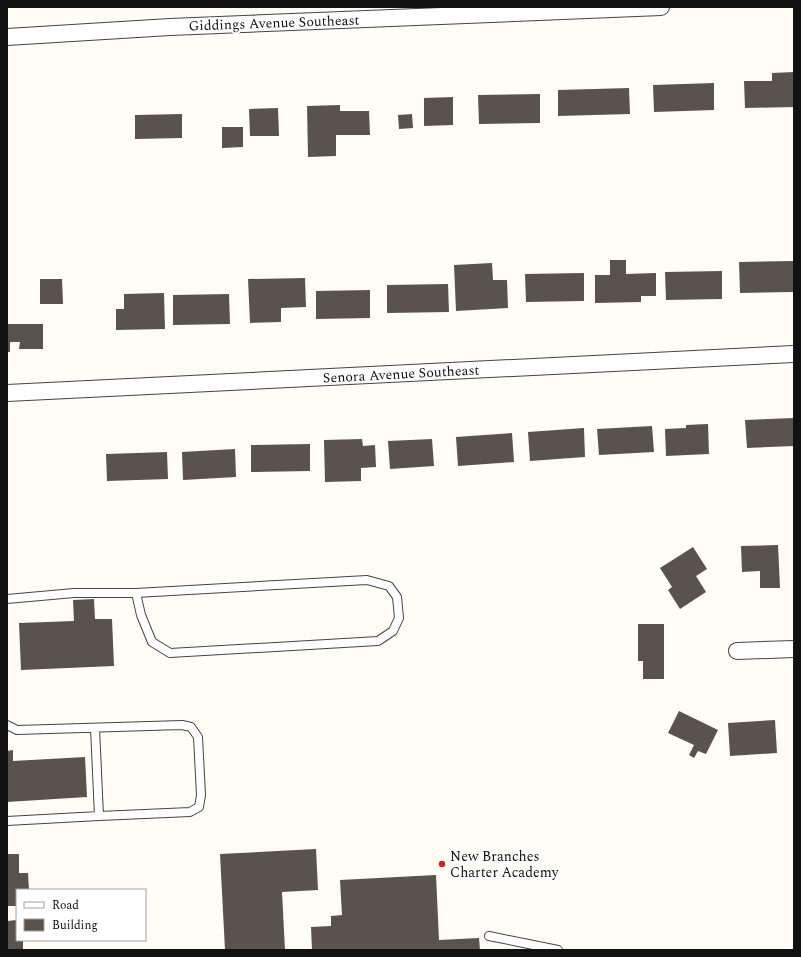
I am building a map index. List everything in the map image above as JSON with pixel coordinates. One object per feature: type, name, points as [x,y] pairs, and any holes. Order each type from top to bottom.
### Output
[{"type":"street","name":"Giddings Avenue Southeast","points":[[7,37],[170,27],[661,7]]},
{"type":"street","name":"Senora Avenue Southeast","points":[[7,393],[794,354]]},
{"type":"street","points":[[737,651],[794,649]]},
{"type":"lane","points":[[7,599],[74,593],[136,594],[367,580],[389,586],[397,597],[399,618],[393,631],[378,641],[170,653],[152,642],[141,615],[136,594]]},
{"type":"lane","points":[[7,725],[17,730],[182,725],[191,727],[198,737],[201,795],[199,807],[190,812],[7,821]]},
{"type":"lane","points":[[95,728],[99,816]]},
{"type":"lane","points":[[489,936],[558,950]]},
{"type":"building","points":[[794,72],[794,107],[745,108],[744,81],[772,81],[772,73]]},
{"type":"building","points":[[714,83],[714,110],[654,112],[653,85]]},
{"type":"building","points":[[629,88],[630,114],[558,116],[558,90]]},
{"type":"building","points":[[540,94],[540,123],[479,124],[478,95]]},
{"type":"building","points":[[453,97],[453,125],[424,126],[424,98]]},
{"type":"building","points":[[340,105],[340,111],[369,111],[370,135],[336,135],[336,156],[308,157],[307,106]]},
{"type":"building","points":[[278,108],[279,136],[250,136],[249,109]]},
{"type":"building","points":[[182,114],[182,138],[135,139],[135,115]]},
{"type":"building","points":[[412,114],[413,128],[399,129],[398,115]]},
{"type":"building","points":[[222,127],[243,127],[243,147],[222,148]]},
{"type":"building","points":[[610,260],[626,260],[626,274],[656,273],[656,296],[641,296],[641,302],[595,303],[595,275],[610,275]]},
{"type":"building","points":[[794,261],[794,292],[740,293],[739,262]]},
{"type":"building","points":[[492,263],[493,280],[507,280],[508,308],[456,311],[454,265]]},
{"type":"building","points":[[722,271],[722,299],[666,300],[665,272]]},
{"type":"building","points":[[584,273],[584,301],[526,302],[525,274]]},
{"type":"building","points":[[305,278],[306,307],[281,308],[281,322],[250,323],[248,279]]},
{"type":"building","points":[[40,279],[62,279],[63,304],[40,304]]},
{"type":"building","points":[[448,284],[449,312],[387,313],[387,285]]},
{"type":"building","points":[[370,290],[370,318],[316,319],[316,291]]},
{"type":"building","points":[[164,293],[165,329],[116,330],[116,309],[124,309],[124,294]]},
{"type":"building","points":[[229,294],[230,324],[173,325],[173,295]]},
{"type":"building","points":[[7,324],[43,324],[43,349],[19,349],[20,342],[10,342],[10,352],[7,352]]},
{"type":"building","points":[[794,418],[794,446],[747,448],[745,420]]},
{"type":"building","points":[[708,424],[709,454],[666,456],[665,429],[686,428],[686,425]]},
{"type":"building","points":[[652,426],[654,452],[599,455],[597,429]]},
{"type":"building","points":[[584,428],[585,457],[530,461],[528,432]]},
{"type":"building","points":[[512,433],[514,462],[458,466],[456,437]]},
{"type":"building","points":[[362,439],[363,446],[375,445],[376,467],[361,468],[361,481],[325,482],[324,440]]},
{"type":"building","points":[[432,439],[434,466],[390,469],[388,441]]},
{"type":"building","points":[[310,444],[310,471],[251,472],[251,445]]},
{"type":"building","points":[[235,449],[236,477],[183,480],[182,452]]},
{"type":"building","points":[[167,452],[168,479],[107,481],[106,454]]},
{"type":"building","points":[[778,545],[780,588],[760,588],[760,571],[742,572],[741,546]]},
{"type":"building","points":[[693,547],[707,569],[696,576],[706,592],[680,609],[668,590],[672,587],[660,568]]},
{"type":"building","points":[[94,599],[95,619],[112,619],[114,666],[21,670],[19,623],[74,621],[73,600]]},
{"type":"building","points":[[638,624],[664,624],[664,679],[643,679],[643,661],[638,661]]},
{"type":"building","points":[[679,711],[718,730],[706,754],[698,751],[694,758],[689,755],[694,745],[668,733]]},
{"type":"building","points":[[775,720],[777,753],[730,756],[728,723]]},
{"type":"building","points":[[13,750],[13,761],[85,757],[87,797],[7,802],[7,751]]},
{"type":"building","points":[[316,849],[318,890],[282,892],[285,950],[225,950],[220,854]]},
{"type":"building","points":[[7,854],[19,854],[19,873],[28,873],[29,889],[16,889],[16,906],[7,906]]},
{"type":"building","points":[[436,875],[439,940],[479,938],[480,950],[312,950],[311,927],[331,926],[331,916],[342,915],[340,880]]},
{"type":"building","points":[[16,920],[16,941],[23,941],[23,950],[7,950],[7,921]]},
{"type":"place","name":"New Branches Charter Academy","points":[[442,864]]}]
